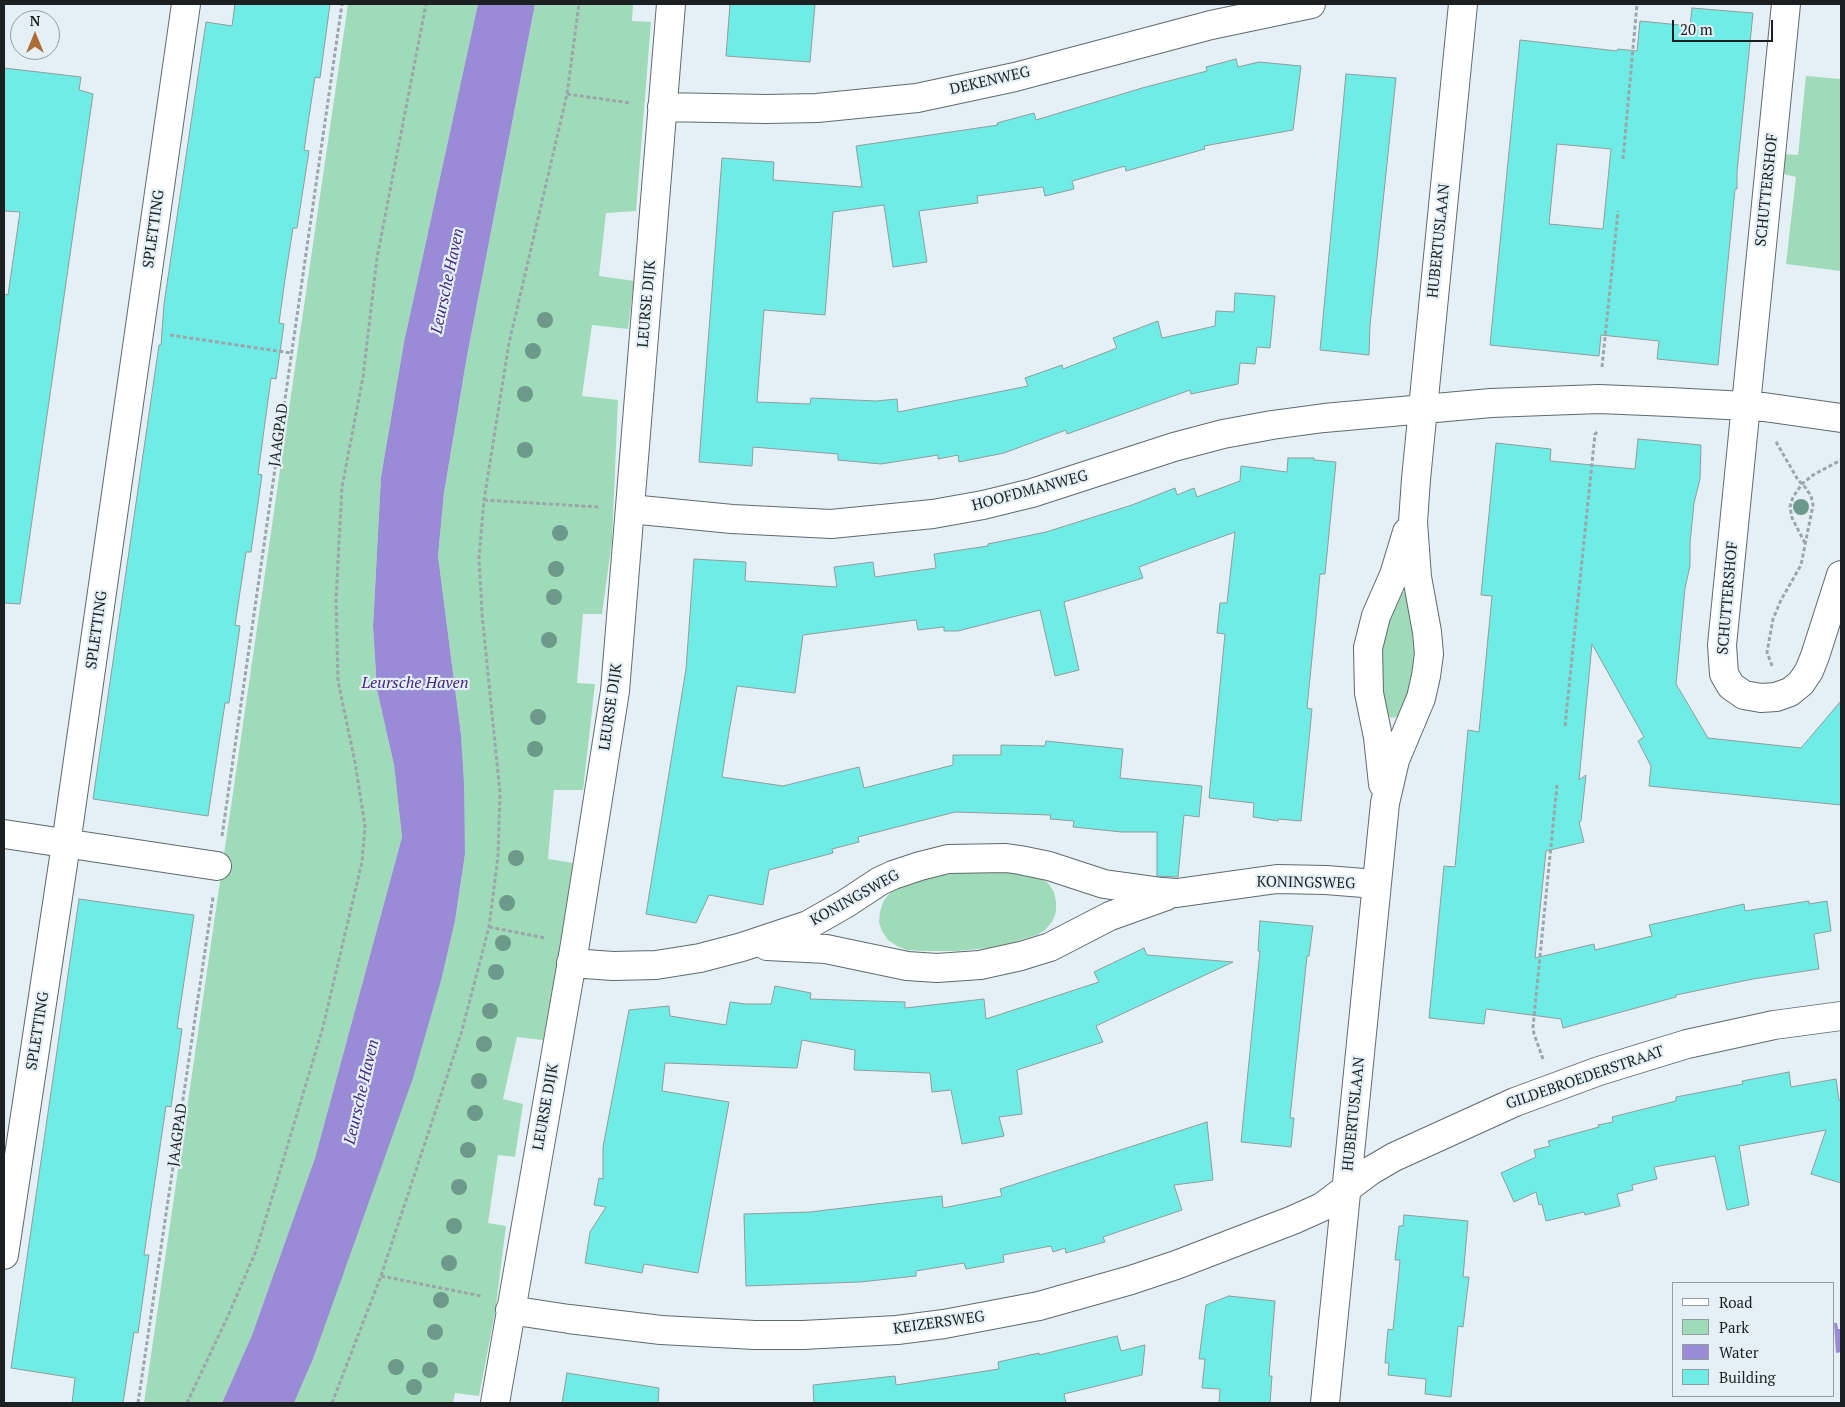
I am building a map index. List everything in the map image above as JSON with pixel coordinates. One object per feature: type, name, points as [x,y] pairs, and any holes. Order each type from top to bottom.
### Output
[{"type":"street","name":"SPLETTING","points":[[4,1255],[66,844],[186,4]]},
{"type":"street","name":"LEURSE DIJK","points":[[494,1403],[573,953],[615,691],[671,4]]},
{"type":"street","name":"DEKENWEG","points":[[662,107],[817,108],[917,98],[1015,77],[1211,25],[1312,4]]},
{"type":"street","name":"HUBERTUSLAAN","points":[[1325,1403],[1382,825],[1392,770],[1421,698],[1428,665],[1427,632],[1414,555],[1413,522],[1463,4]]},
{"type":"street","name":"SCHUTTERSHOF","points":[[1786,4],[1722,659],[1724,674],[1731,686],[1744,695],[1761,698],[1776,697],[1790,692],[1800,683],[1809,671],[1815,656],[1841,575]]},
{"type":"street","points":[[1423,408],[1528,400],[1604,400],[1746,406],[1800,411],[1841,418]]},
{"type":"street","name":"HOOFDMANWEG","points":[[630,509],[732,519],[831,524],[924,515],[982,505],[1032,493],[1174,447],[1223,434],[1307,420],[1423,408]]},
{"type":"street","name":"HUBERTUSLAAN","points":[[1382,825],[1382,770],[1369,692],[1368,648],[1376,616],[1394,575],[1405,543],[1416,479]]},
{"type":"street","points":[[4,834],[218,866]]},
{"type":"street","name":"KONINGSWEG","points":[[573,953],[613,966],[656,965],[700,958],[742,947],[808,925],[880,881],[920,866],[948,859],[1006,858],[1020,860],[1049,866],[1104,884],[1132,889],[1177,893]]},
{"type":"street","name":"KONINGSWEG","points":[[742,947],[812,947],[893,964],[922,967],[980,965],[1050,947],[1110,916],[1177,893],[1277,879],[1376,884]]},
{"type":"street","name":"GILDEBROEDERSTRAAT","points":[[1346,1189],[1370,1171],[1394,1157],[1515,1102],[1599,1071],[1687,1044],[1774,1025],[1841,1016]]},
{"type":"street","name":"KEIZERSWEG","points":[[511,1306],[569,1319],[661,1330],[755,1335],[850,1333],[944,1324],[1039,1306],[1176,1265],[1293,1220],[1322,1206],[1346,1189]]},
{"type":"path","name":"JAAGPAD","points":[[138,1403],[218,866],[342,4]]},
{"type":"path","points":[[187,1403],[256,1251],[323,1026],[362,862],[365,826],[355,762],[338,681],[336,600],[342,487],[363,377],[377,258],[426,4]]},
{"type":"path","points":[[332,1403],[381,1276],[461,1034],[489,928],[498,856],[500,793],[482,614],[479,558],[484,500],[509,343],[567,94],[579,4]]},
{"type":"path","points":[[1623,159],[1637,4]]},
{"type":"path","points":[[567,94],[662,107]]},
{"type":"path","points":[[1565,726],[1595,434],[1603,428],[1604,373],[1602,366],[1618,211]]},
{"type":"path","points":[[140,331],[291,353]]},
{"type":"path","points":[[1746,406],[1777,443],[1798,480],[1811,496],[1813,505],[1800,565],[1773,619],[1767,652],[1784,694]]},
{"type":"path","points":[[1805,544],[1792,518],[1790,508],[1793,497],[1802,484],[1813,475],[1841,460]]},
{"type":"path","points":[[484,500],[630,509]]},
{"type":"path","points":[[1552,1088],[1533,1026],[1557,785]]},
{"type":"path","points":[[489,928],[573,953]]},
{"type":"path","points":[[381,1276],[511,1306]]},
{"type":"green space","points":[[348,4],[478,4],[404,342],[381,477],[373,626],[377,690],[394,765],[402,837],[315,1158],[252,1335],[222,1403],[144,1403]]},
{"type":"green space","points":[[535,4],[633,4],[632,21],[651,22],[636,211],[606,213],[599,276],[634,281],[628,329],[592,325],[582,396],[618,400],[612,541],[602,614],[583,614],[577,683],[595,684],[583,790],[554,790],[548,859],[573,863],[558,958],[543,1040],[517,1037],[503,1099],[523,1104],[515,1157],[498,1155],[488,1223],[506,1226],[495,1313],[479,1396],[455,1393],[453,1403],[294,1403],[313,1359],[442,977],[455,921],[465,854],[461,735],[438,556],[444,493],[467,356]]},
{"type":"green space","points":[[1806,76],[1841,79],[1841,271],[1786,264],[1796,177],[1784,174],[1785,154],[1798,155]]},
{"type":"green space","points":[[1399,593],[1407,593],[1421,638],[1403,715],[1392,718],[1383,713],[1379,635]]},
{"type":"green space","points":[[1013,871],[1040,877],[1048,883],[1054,892],[1056,912],[1052,922],[1037,935],[989,948],[923,951],[906,950],[897,946],[888,940],[882,931],[879,922],[883,902],[889,894],[899,887],[930,878],[962,872]]},
{"type":"water","name":"Leursche Haven","points":[[478,4],[535,4],[467,356],[444,493],[438,556],[461,735],[464,785],[465,854],[455,921],[442,977],[413,1078],[313,1359],[294,1403],[222,1403],[252,1335],[315,1158],[402,837],[394,765],[377,690],[373,626],[381,477],[404,342]]},
{"type":"water","points":[[1835,1323],[1837,1323],[1838,1329],[1841,1329],[1841,1352],[1836,1353]]},
{"type":"building","points":[[235,4],[330,4],[320,78],[315,77],[304,150],[309,151],[297,228],[293,228],[285,279],[279,323],[284,324],[276,379],[271,378],[258,474],[262,475],[251,552],[246,552],[235,625],[240,626],[229,703],[225,703],[208,816],[93,799],[159,345],[161,345],[164,304],[206,22],[232,26]]},
{"type":"building","points":[[730,4],[815,4],[810,62],[726,56]]},
{"type":"building","points":[[1692,8],[1753,13],[1718,365],[1657,359],[1659,341],[1601,335],[1599,356],[1490,345],[1520,40],[1617,51],[1618,49],[1637,51],[1640,21],[1690,26]],"holes":[[[1557,144],[1611,149],[1603,229],[1549,224]]]},
{"type":"building","points":[[1236,59],[1238,67],[1259,62],[1301,66],[1293,130],[1204,146],[1205,149],[1126,171],[1125,166],[1072,181],[1074,189],[1045,196],[1043,187],[977,196],[978,203],[919,211],[927,262],[893,267],[884,205],[833,212],[825,315],[764,310],[757,402],[810,404],[811,398],[876,401],[897,399],[898,412],[1028,386],[1025,378],[1062,365],[1063,369],[1117,348],[1113,338],[1158,321],[1162,338],[1215,326],[1216,311],[1234,312],[1235,293],[1275,296],[1270,348],[1257,347],[1255,364],[1240,363],[1238,384],[1191,394],[1190,390],[1067,434],[1066,430],[1004,453],[959,462],[958,455],[938,459],[938,455],[881,464],[838,460],[838,454],[753,447],[752,466],[699,462],[722,158],[774,162],[773,180],[862,187],[856,146],[998,125],[997,123],[1034,113],[1036,120],[1142,88],[1207,71],[1206,67]]},
{"type":"building","points":[[4,68],[81,77],[79,90],[93,94],[20,604],[4,603],[4,294],[8,295],[20,212],[4,211]]},
{"type":"building","points":[[1346,74],[1396,78],[1370,325],[1369,355],[1320,350]]},
{"type":"building","points":[[1638,439],[1701,445],[1700,479],[1694,503],[1690,566],[1685,588],[1676,684],[1708,738],[1801,748],[1841,701],[1841,805],[1649,786],[1651,766],[1638,741],[1644,737],[1592,644],[1579,780],[1586,775],[1581,821],[1579,822],[1584,842],[1546,851],[1535,958],[1594,944],[1595,950],[1652,936],[1649,925],[1744,904],[1745,911],[1809,901],[1809,904],[1827,901],[1831,931],[1814,934],[1819,969],[1753,979],[1676,995],[1676,997],[1563,1028],[1561,1019],[1486,1009],[1484,1024],[1429,1018],[1444,866],[1455,867],[1468,730],[1479,732],[1492,596],[1481,595],[1496,443],[1551,449],[1550,461],[1635,469]]},
{"type":"building","points":[[1288,458],[1314,458],[1314,460],[1336,462],[1325,574],[1320,574],[1307,708],[1312,709],[1301,821],[1278,819],[1278,821],[1253,817],[1254,803],[1209,798],[1225,634],[1217,633],[1220,603],[1227,603],[1235,532],[1139,567],[1143,578],[1064,602],[1079,670],[1055,676],[1040,610],[958,631],[944,631],[944,627],[918,630],[916,620],[803,635],[795,693],[737,686],[729,732],[722,777],[783,786],[859,767],[864,788],[953,765],[953,755],[1001,755],[1001,745],[1045,746],[1046,741],[1123,749],[1120,778],[1202,786],[1199,817],[1184,815],[1178,877],[1157,876],[1157,832],[1122,832],[1073,827],[1074,821],[1050,819],[1051,815],[955,812],[858,837],[859,842],[832,849],[833,853],[769,870],[763,905],[709,895],[696,923],[646,914],[686,669],[694,559],[746,562],[745,581],[837,587],[834,567],[873,562],[875,577],[936,568],[934,554],[988,546],[988,544],[1046,532],[1132,505],[1175,488],[1177,495],[1194,488],[1197,497],[1240,481],[1241,466],[1287,472]]},
{"type":"building","points":[[79,899],[194,915],[177,1028],[182,1029],[171,1107],[166,1106],[144,1255],[149,1255],[138,1333],[134,1332],[123,1403],[72,1403],[75,1378],[11,1368]]},
{"type":"building","points":[[1260,921],[1313,926],[1309,956],[1307,956],[1290,1118],[1294,1118],[1291,1147],[1241,1142],[1260,951],[1258,951]]},
{"type":"building","points":[[1144,948],[1147,955],[1233,962],[1096,1026],[1103,1042],[1017,1070],[1022,1114],[999,1117],[1004,1136],[962,1144],[951,1090],[932,1092],[930,1073],[854,1070],[855,1050],[802,1040],[797,1068],[665,1063],[662,1091],[729,1102],[698,1273],[644,1264],[642,1273],[585,1263],[590,1232],[606,1207],[594,1205],[599,1178],[603,1179],[603,1147],[629,1010],[669,1006],[670,1016],[726,1025],[730,1002],[771,1004],[775,986],[811,993],[810,999],[905,1002],[905,1008],[984,999],[986,1019],[1099,982],[1094,972]]},
{"type":"building","points":[[1789,1072],[1791,1087],[1836,1079],[1839,1100],[1841,1100],[1841,1183],[1811,1174],[1826,1130],[1739,1146],[1749,1205],[1727,1210],[1715,1156],[1654,1167],[1657,1179],[1632,1185],[1633,1190],[1617,1194],[1620,1206],[1585,1215],[1584,1212],[1546,1221],[1542,1204],[1539,1205],[1536,1192],[1514,1202],[1501,1173],[1536,1157],[1534,1150],[1550,1146],[1548,1141],[1613,1122],[1612,1117],[1676,1101],[1676,1097],[1743,1084],[1742,1081]]},
{"type":"building","points":[[1207,1122],[1213,1180],[1174,1185],[1182,1210],[1103,1237],[1105,1242],[1066,1253],[1065,1248],[1053,1252],[1051,1246],[1003,1255],[1004,1262],[966,1269],[964,1263],[916,1271],[916,1276],[860,1282],[746,1286],[744,1214],[810,1212],[942,1196],[943,1208],[1002,1196],[1000,1189]]},
{"type":"building","points":[[1404,1215],[1468,1221],[1463,1277],[1469,1277],[1463,1327],[1458,1326],[1451,1397],[1425,1394],[1426,1379],[1388,1375],[1389,1363],[1385,1363],[1388,1329],[1393,1330],[1400,1260],[1395,1260],[1399,1226],[1403,1226]]},
{"type":"building","points":[[1229,1296],[1275,1301],[1269,1376],[1272,1376],[1270,1403],[1219,1403],[1220,1389],[1202,1388],[1205,1359],[1199,1359],[1206,1305]]},
{"type":"building","points":[[1117,1336],[1121,1351],[1145,1345],[1142,1375],[1064,1394],[1066,1403],[814,1403],[813,1385],[895,1376],[896,1385],[999,1369],[998,1362],[1039,1353],[1039,1355]]},
{"type":"building","points":[[567,1373],[659,1388],[658,1403],[562,1403]]}]
